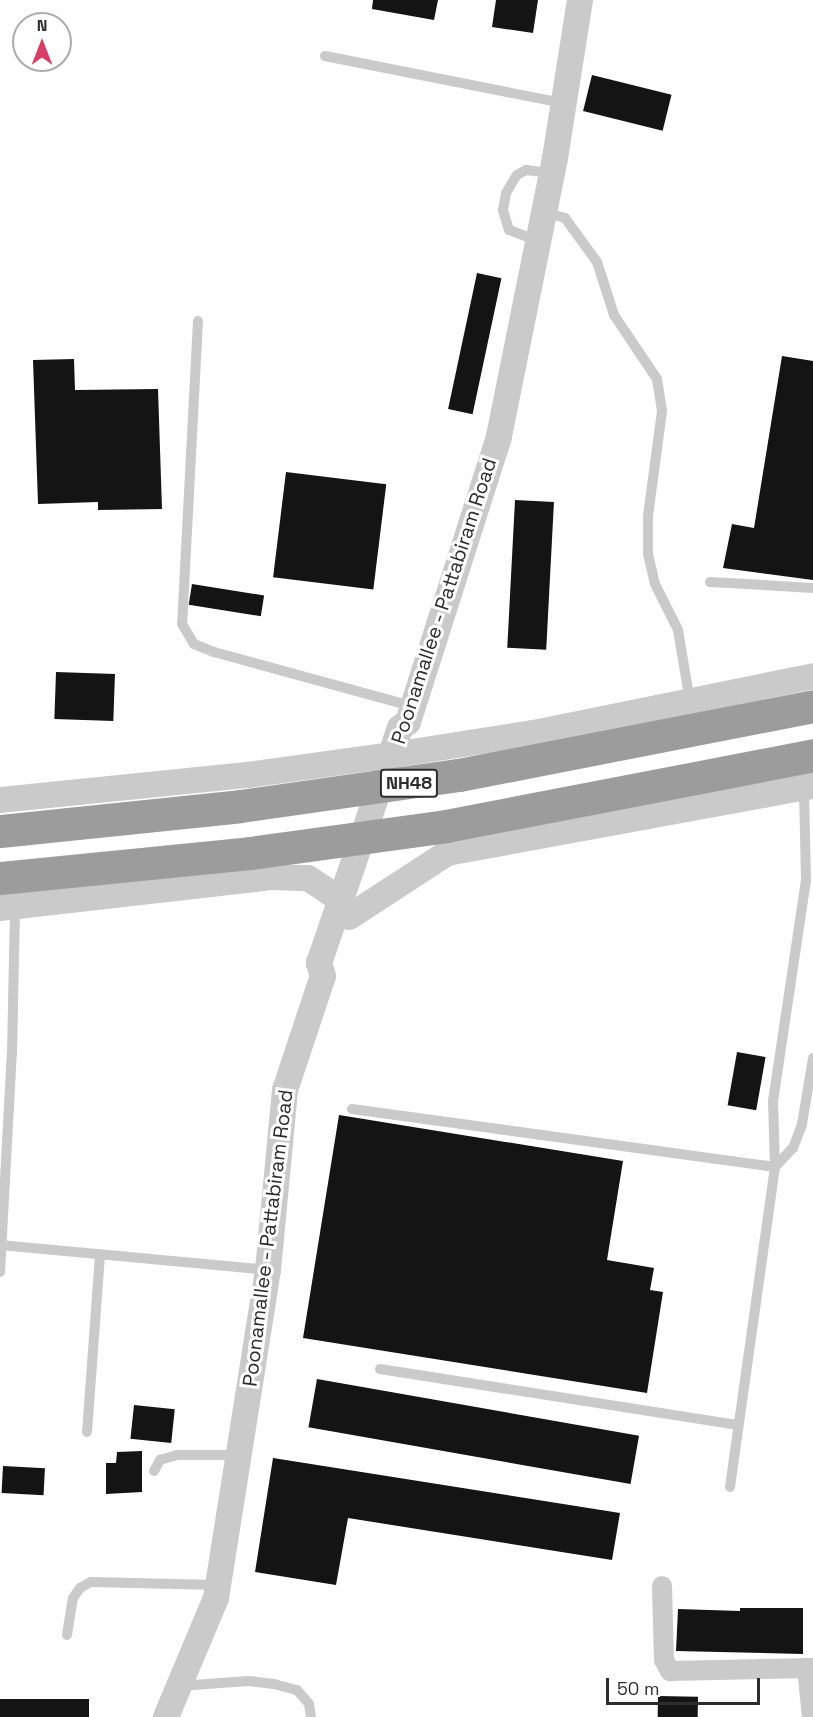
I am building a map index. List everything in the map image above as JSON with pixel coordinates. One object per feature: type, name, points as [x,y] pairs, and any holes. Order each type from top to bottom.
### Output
[{"type":"highway","name":"NH48","points":[[0,831],[240,806],[394,770],[584,753],[813,706]]},
{"type":"highway","name":"NH48","points":[[5,898],[281,849],[370,837],[588,801],[813,754]]},
{"type":"street","name":"Poonamallee - Pattabiram Road","points":[[166,1717],[218,1585],[268,1270],[285,1090],[323,976],[333,966],[345,908],[394,770],[411,732],[409,714],[499,436],[552,173],[580,0]]},
{"type":"street","points":[[0,800],[248,775],[394,770],[813,675]]},
{"type":"street","points":[[281,849],[308,878],[345,908],[447,853],[808,787]]},
{"type":"street","points":[[5,898],[271,877],[308,878]]},
{"type":"street","points":[[662,1586],[664,1660],[670,1671],[810,1668],[812,1717]]},
{"type":"lane","points":[[325,56],[564,104]]},
{"type":"lane","points":[[538,241],[509,230],[504,210],[506,193],[517,175],[526,170],[552,173]]},
{"type":"lane","points":[[544,212],[565,218],[597,262],[614,315],[657,379],[662,411],[648,516],[648,554],[655,584],[678,630],[690,702]]},
{"type":"lane","points":[[198,321],[182,624],[194,644],[409,714]]},
{"type":"lane","points":[[710,582],[813,588]]},
{"type":"lane","points":[[730,1487],[775,1167],[773,1101],[806,879],[808,787]]},
{"type":"lane","points":[[0,1272],[13,1004],[5,898]]},
{"type":"lane","points":[[0,1003],[13,1004]]},
{"type":"lane","points":[[775,1167],[793,1148],[802,1124],[813,1058]]},
{"type":"lane","points":[[352,1109],[775,1167]]},
{"type":"lane","points":[[0,1245],[268,1270]]},
{"type":"lane","points":[[87,1432],[100,1254]]},
{"type":"lane","points":[[380,1369],[739,1425]]},
{"type":"lane","points":[[154,1471],[160,1460],[177,1455],[238,1455]]},
{"type":"lane","points":[[67,1635],[73,1598],[80,1588],[91,1582],[218,1585]]},
{"type":"lane","points":[[178,1686],[249,1681],[274,1684],[297,1690],[309,1704],[311,1717]]},
{"type":"building","points":[[373,0],[438,0],[434,20],[372,9]]},
{"type":"building","points":[[496,0],[538,0],[533,33],[492,27]]},
{"type":"building","points":[[592,75],[672,95],[663,131],[583,111]]},
{"type":"building","points":[[477,273],[501,278],[473,414],[448,409]]},
{"type":"building","points":[[782,356],[813,361],[813,580],[723,568],[732,524],[754,528]]},
{"type":"building","points":[[74,359],[75,390],[158,389],[162,509],[98,510],[98,502],[38,504],[33,360]]},
{"type":"building","points":[[286,472],[386,484],[373,590],[273,577]]},
{"type":"building","points":[[515,500],[554,502],[546,650],[507,648]]},
{"type":"building","points":[[192,584],[264,595],[261,616],[189,605]]},
{"type":"building","points":[[56,672],[115,674],[113,721],[54,719]]},
{"type":"building","points":[[737,1052],[766,1057],[756,1110],[728,1105]]},
{"type":"building","points":[[339,1115],[623,1161],[607,1260],[654,1268],[650,1290],[663,1292],[647,1393],[303,1338]]},
{"type":"building","points":[[317,1379],[639,1436],[631,1484],[308,1427]]},
{"type":"building","points":[[134,1405],[175,1409],[171,1443],[130,1439]]},
{"type":"building","points":[[142,1451],[142,1492],[106,1494],[106,1463],[116,1463],[117,1452]]},
{"type":"building","points":[[273,1458],[620,1513],[612,1560],[348,1518],[336,1585],[255,1572]]},
{"type":"building","points":[[3,1466],[45,1468],[44,1495],[2,1493]]},
{"type":"building","points":[[740,1608],[803,1608],[803,1654],[676,1651],[678,1609],[740,1611]]},
{"type":"building","points":[[658,1696],[698,1697],[698,1717],[658,1717]]},
{"type":"building","points":[[0,1699],[89,1699],[89,1717],[0,1717]]}]
